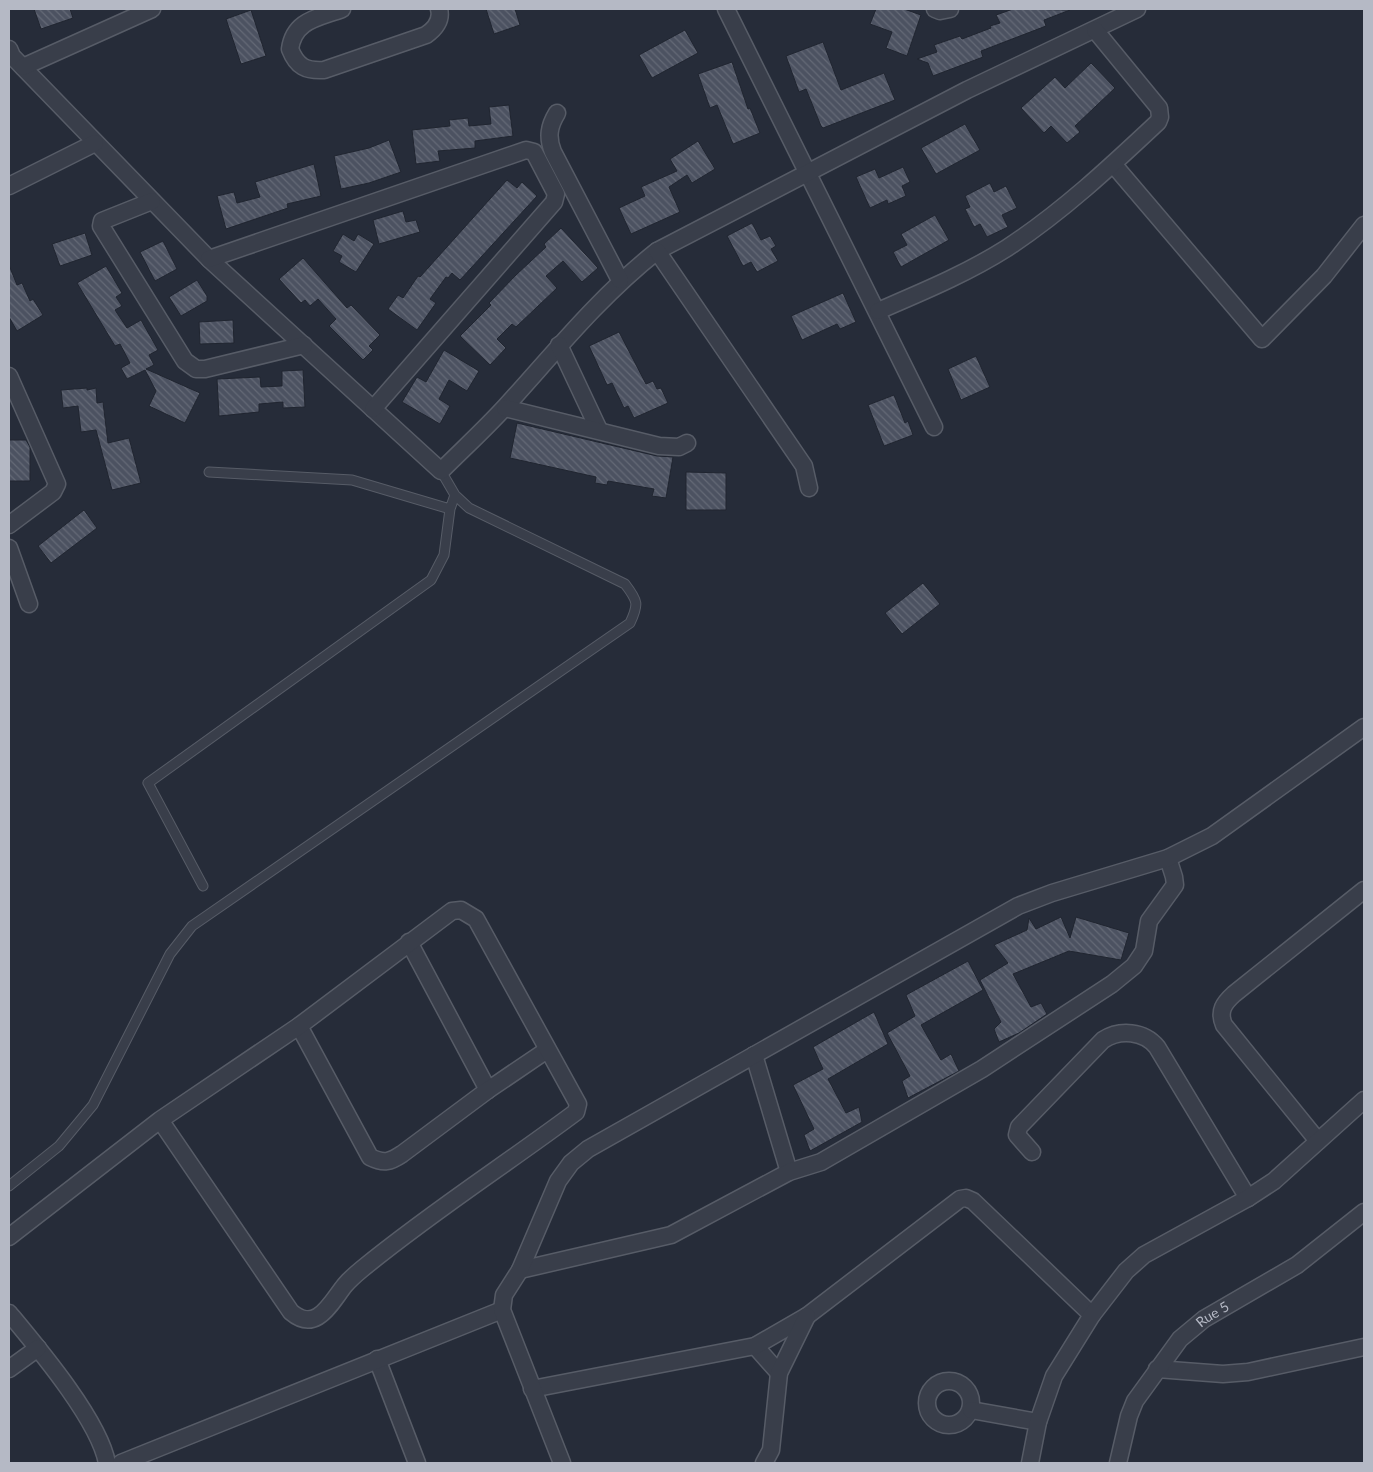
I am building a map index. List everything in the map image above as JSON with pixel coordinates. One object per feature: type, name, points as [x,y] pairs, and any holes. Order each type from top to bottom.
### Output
[{"type":"street","points":[[152,9],[13,57],[209,259],[441,471],[505,408],[559,344],[620,280],[657,251],[967,90],[1137,9]]},
{"type":"street","points":[[342,9],[304,24],[294,32],[290,50],[300,66],[311,71],[324,70],[426,35],[434,30],[439,9]]},
{"type":"street","points":[[726,9],[806,174],[878,312],[934,427]]},
{"type":"street","points":[[935,9],[940,11],[950,9]]},
{"type":"street","points":[[878,312],[959,275],[1006,248],[1050,218],[1158,122],[1159,108],[1094,30]]},
{"type":"street","points":[[557,112],[549,131],[549,141],[553,152],[620,280]]},
{"type":"street","points":[[9,186],[95,143]]},
{"type":"street","points":[[209,259],[526,150],[534,152],[556,194],[554,202],[372,408]]},
{"type":"street","points":[[1112,164],[1262,339],[1324,276],[1364,225]]},
{"type":"street","points":[[152,201],[102,222],[101,226],[185,361],[196,369],[205,369],[304,345]]},
{"type":"street","points":[[657,251],[804,466],[809,488]]},
{"type":"street","points":[[559,344],[599,430]]},
{"type":"street","points":[[9,376],[57,480],[53,492],[9,525]]},
{"type":"street","points":[[505,408],[664,447],[680,447],[687,443]]},
{"type":"street","points":[[9,548],[29,604]]},
{"type":"street","points":[[562,1463],[502,1310],[504,1295],[520,1270],[558,1181],[571,1163],[588,1149],[1018,906],[1052,893],[1168,858],[1225,827],[1364,727]]},
{"type":"street","points":[[520,1270],[671,1235],[789,1172],[821,1162],[982,1069],[1125,974],[1141,957],[1149,921],[1173,890],[1175,881],[1168,858]]},
{"type":"street","points":[[1318,1141],[1224,1025],[1221,1012],[1224,1005],[1234,994],[1364,890]]},
{"type":"street","points":[[9,1237],[160,1120],[299,1026],[452,911],[469,913],[476,919],[578,1104],[576,1112],[378,1256],[351,1278],[333,1303],[315,1318],[298,1318],[291,1312],[160,1120]]},
{"type":"street","points":[[409,942],[488,1090]]},
{"type":"street","points":[[299,1026],[370,1157],[381,1162],[390,1162],[402,1154],[488,1090],[547,1050]]},
{"type":"street","points":[[1032,1152],[1017,1136],[1019,1127],[1103,1040],[1119,1034],[1138,1034],[1149,1039],[1157,1047],[1248,1198]]},
{"type":"street","points":[[754,1055],[789,1172]]},
{"type":"street","points":[[1030,1463],[1038,1422],[1054,1376],[1092,1315],[1126,1271],[1144,1255],[1248,1198],[1274,1181],[1364,1100]]},
{"type":"street","points":[[532,1389],[755,1346],[807,1316],[953,1202],[966,1198],[972,1201],[1092,1315]]},
{"type":"street","name":"Rue 5","points":[[1118,1463],[1128,1416],[1135,1401],[1180,1339],[1192,1328],[1297,1265],[1364,1212]]},
{"type":"street","points":[[122,1463],[502,1310]]},
{"type":"street","points":[[9,1313],[38,1348],[95,1430],[103,1445],[107,1463]]},
{"type":"street","points":[[764,1463],[771,1450],[778,1373],[807,1316]]},
{"type":"street","points":[[755,1346],[778,1373]]},
{"type":"street","points":[[1157,1369],[1224,1374],[1248,1372],[1364,1347]]},
{"type":"street","points":[[9,1369],[38,1348]]},
{"type":"street","points":[[377,1359],[417,1463]]},
{"type":"street","points":[[970,1410],[1038,1422]]},
{"type":"lane","points":[[9,1186],[59,1146],[93,1105],[170,954],[192,926],[630,623],[637,608],[636,598],[626,584],[469,508],[455,496],[441,471]]},
{"type":"lane","points":[[209,472],[352,480],[450,509]]},
{"type":"lane","points":[[204,886],[148,782],[431,580],[444,555],[450,509],[455,496]]},
{"type":"building","points":[[34,9],[70,9],[73,18],[41,29]]},
{"type":"building","points":[[486,9],[515,9],[520,25],[494,34]]},
{"type":"building","points":[[876,9],[904,9],[921,15],[907,56],[886,48],[892,32],[870,24]]},
{"type":"building","points":[[1013,9],[1070,10],[1044,20],[1046,26],[981,51],[983,57],[933,76],[928,63],[917,59],[937,52],[934,45],[960,36],[962,39],[991,28],[990,26],[1000,23],[996,15]]},
{"type":"building","points":[[251,10],[266,56],[241,64],[226,19]]},
{"type":"building","points":[[685,30],[698,53],[652,78],[639,55]]},
{"type":"building","points":[[823,42],[841,90],[884,73],[895,100],[823,128],[806,89],[799,92],[786,56]]},
{"type":"building","points":[[732,62],[748,109],[750,108],[760,133],[733,144],[717,105],[710,108],[698,74]]},
{"type":"building","points":[[1091,63],[1115,88],[1075,126],[1080,132],[1067,143],[1051,126],[1044,133],[1021,108],[1055,77],[1065,88]]},
{"type":"building","points":[[509,105],[513,136],[475,141],[475,148],[438,151],[440,161],[416,164],[412,130],[450,126],[449,120],[468,118],[469,126],[491,124],[489,107]]},
{"type":"building","points":[[965,124],[980,150],[936,174],[921,148]]},
{"type":"building","points":[[389,140],[401,172],[369,183],[341,189],[334,156],[369,148]]},
{"type":"building","points":[[698,141],[715,169],[692,183],[687,175],[669,187],[680,212],[631,234],[619,208],[645,196],[641,187],[677,171],[670,159]]},
{"type":"building","points":[[314,164],[321,196],[287,204],[288,208],[226,229],[217,196],[234,192],[237,203],[260,197],[255,182]]},
{"type":"building","points":[[903,167],[910,182],[902,186],[906,196],[888,204],[887,200],[870,208],[856,177],[875,169],[879,178]]},
{"type":"building","points":[[507,180],[517,188],[522,182],[537,196],[460,280],[452,273],[448,278],[446,277],[430,299],[436,303],[417,330],[388,309],[398,295],[403,298],[418,276],[420,277]]},
{"type":"building","points":[[990,183],[994,192],[1006,186],[1017,208],[1002,215],[1008,227],[987,237],[980,224],[974,227],[965,209],[970,207],[965,196]]},
{"type":"building","points":[[403,211],[406,222],[416,220],[420,232],[379,244],[373,220]]},
{"type":"building","points":[[935,215],[949,240],[901,267],[893,252],[907,245],[901,234]]},
{"type":"building","points":[[752,223],[761,240],[770,236],[776,246],[771,249],[778,261],[757,272],[751,262],[743,266],[727,236]]},
{"type":"building","points":[[561,228],[598,268],[582,282],[563,261],[546,276],[557,288],[516,327],[512,324],[497,339],[506,348],[490,365],[460,336],[491,305],[489,303],[516,275],[546,247],[544,244]]},
{"type":"building","points":[[85,233],[92,255],[60,266],[52,244]]},
{"type":"building","points":[[343,234],[354,241],[358,234],[374,244],[356,272],[339,262],[342,256],[333,251]]},
{"type":"building","points":[[163,241],[177,269],[155,281],[140,252]]},
{"type":"building","points":[[303,258],[347,308],[351,305],[380,335],[369,346],[373,350],[363,360],[329,326],[336,319],[318,299],[310,306],[305,300],[301,303],[279,279]]},
{"type":"building","points":[[9,265],[17,285],[22,283],[30,301],[33,299],[43,315],[17,331],[9,317]]},
{"type":"building","points":[[106,266],[122,293],[116,297],[122,306],[115,310],[127,328],[141,320],[158,350],[149,355],[154,365],[146,369],[200,393],[185,423],[149,406],[156,391],[145,370],[127,379],[121,368],[130,363],[120,344],[115,346],[77,283]]},
{"type":"building","points":[[197,280],[207,296],[207,301],[181,316],[169,297]]},
{"type":"building","points":[[843,293],[856,322],[840,329],[837,324],[802,340],[791,316]]},
{"type":"building","points":[[233,320],[234,343],[200,344],[199,322]]},
{"type":"building","points":[[619,332],[646,384],[653,381],[657,389],[661,388],[668,403],[634,418],[628,406],[624,408],[612,383],[607,385],[589,346]]},
{"type":"building","points":[[444,350],[479,371],[467,391],[449,380],[439,399],[450,406],[440,424],[402,402],[417,377],[426,382]]},
{"type":"building","points":[[976,356],[990,387],[961,400],[948,369]]},
{"type":"building","points":[[303,370],[305,407],[283,408],[283,402],[259,404],[259,412],[219,416],[217,379],[260,377],[261,387],[282,386],[282,371]]},
{"type":"building","points":[[87,388],[87,390],[96,388],[97,403],[103,402],[108,443],[129,438],[141,483],[112,490],[96,430],[81,432],[78,406],[63,408],[61,390]]},
{"type":"building","points":[[894,395],[905,423],[908,421],[913,435],[884,446],[868,405]]},
{"type":"building","points":[[517,423],[657,456],[673,457],[666,498],[652,496],[654,489],[608,481],[607,485],[595,483],[596,477],[510,458]]},
{"type":"building","points":[[9,440],[26,440],[30,447],[30,481],[9,481]]},
{"type":"building","points":[[686,472],[726,473],[726,510],[686,510]]},
{"type":"building","points":[[84,510],[97,528],[51,563],[38,546]]},
{"type":"building","points":[[923,583],[940,604],[902,634],[885,613]]},
{"type":"building","points":[[1061,917],[1070,938],[1076,917],[1129,933],[1121,960],[1069,951],[1013,974],[1031,1007],[1041,1003],[1047,1014],[1019,1033],[999,1042],[994,1029],[1001,1022],[980,980],[1008,963],[994,945],[1027,930],[1029,918],[1036,929]]},
{"type":"building","points":[[968,961],[983,990],[921,1025],[941,1060],[951,1054],[959,1071],[908,1098],[902,1081],[910,1076],[887,1033],[915,1016],[906,995]]},
{"type":"building","points":[[874,1012],[888,1044],[828,1079],[846,1113],[859,1107],[862,1122],[810,1151],[804,1135],[814,1129],[793,1085],[823,1069],[813,1047]]}]
